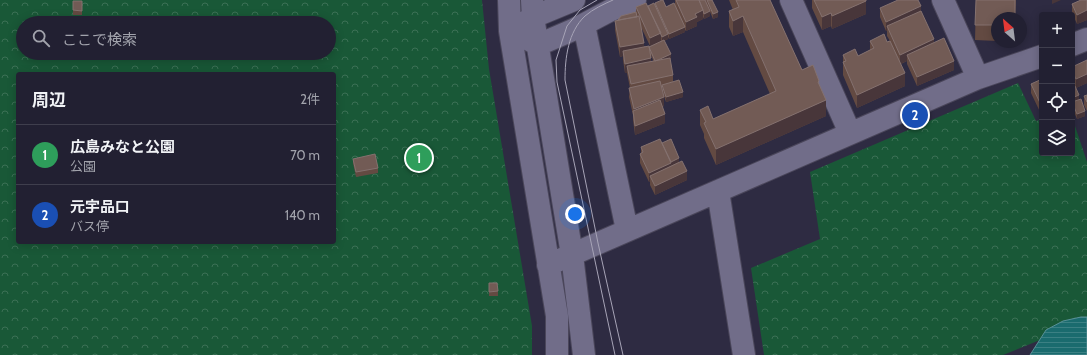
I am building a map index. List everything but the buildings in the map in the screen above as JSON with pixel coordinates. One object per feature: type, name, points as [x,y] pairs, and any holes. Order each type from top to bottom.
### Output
[{"type":"street","points":[[508,0],[510,30],[556,316],[557,355]]},
{"type":"street","points":[[510,30],[533,9],[574,0]]},
{"type":"street","points":[[538,45],[584,25],[610,10],[635,0]]},
{"type":"street","points":[[791,0],[850,133]]},
{"type":"street","points":[[943,0],[978,78]]},
{"type":"street","points":[[533,9],[572,255],[584,355]]},
{"type":"street","points":[[584,25],[627,230]]},
{"type":"street","points":[[510,30],[538,45]]},
{"type":"street","points":[[1075,44],[1087,39]]},
{"type":"street","points":[[548,265],[978,78],[1039,57]]},
{"type":"street","points":[[718,191],[744,355]]},
{"type":"green space","points":[[0,0],[482,0],[489,69],[532,326],[532,355],[0,355]]},
{"type":"green space","points":[[1018,83],[1036,121],[1039,120],[1039,156],[1075,156],[1075,126],[1087,162],[1087,321],[1003,355],[764,355],[751,268],[820,239],[810,172]]},
{"type":"shaded area","points":[[1087,317],[1087,355],[1030,355],[1046,330],[1063,321]]},
{"type":"tram line","points":[[597,0],[580,10],[567,26],[556,60],[557,82],[615,355]]},
{"type":"tram line","points":[[613,0],[588,13],[579,22],[571,37],[567,54],[565,80],[598,243],[623,355]]},
{"type":"place","name":"元宇品口","points":[[915,115]]},
{"type":"place","name":"広島みなと公園","points":[[419,158]]}]
